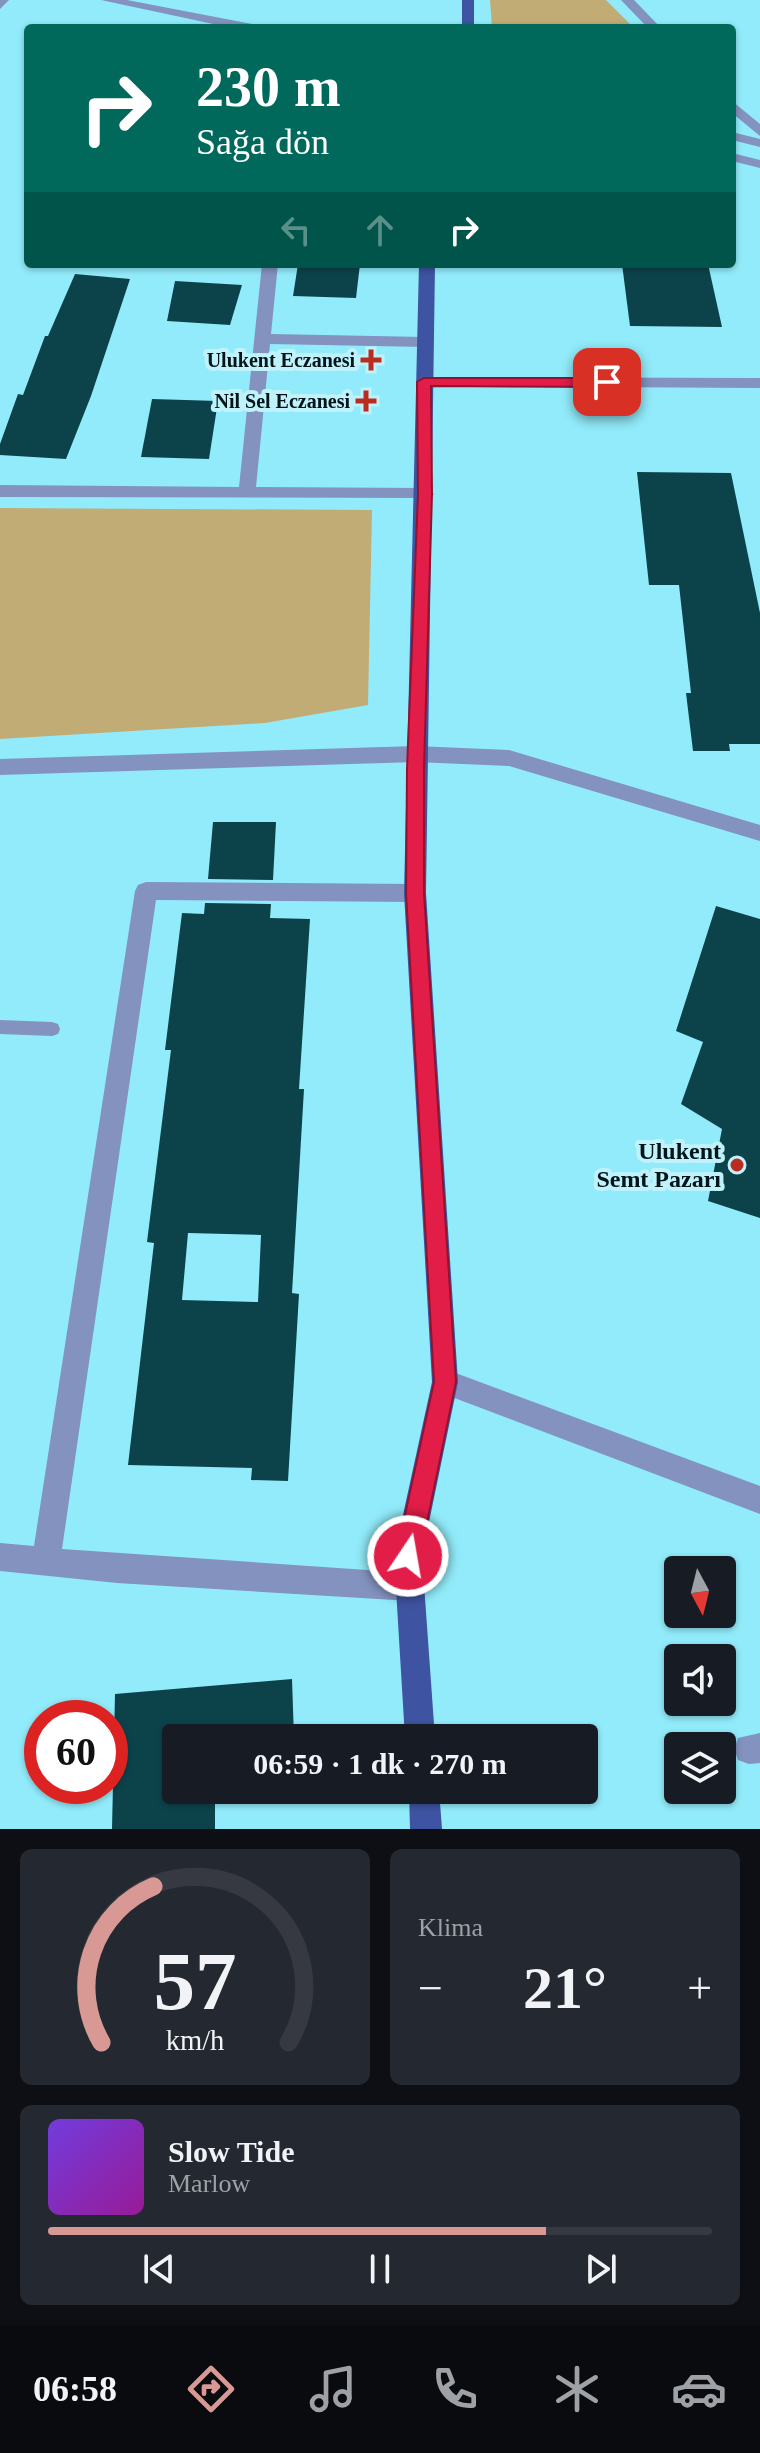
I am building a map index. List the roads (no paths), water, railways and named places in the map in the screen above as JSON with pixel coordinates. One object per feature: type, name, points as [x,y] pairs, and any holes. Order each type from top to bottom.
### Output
[{"type":"main road","points":[[468,0],[468,24]]},
{"type":"main road","points":[[419,1724],[408,1556],[445,1382],[415,893],[416,754],[425,494],[427,268]]},
{"type":"main road","points":[[425,1804],[426,1829]]},
{"type":"street","points":[[0,5],[3,0]]},
{"type":"street","points":[[107,0],[141,2],[235,24]]},
{"type":"street","points":[[627,0],[651,24]]},
{"type":"street","points":[[736,109],[760,132]]},
{"type":"street","points":[[736,137],[760,143]]},
{"type":"street","points":[[736,158],[760,164]]},
{"type":"street","points":[[247,491],[270,268]]},
{"type":"street","points":[[262,339],[425,342]]},
{"type":"street","points":[[424,382],[760,383]]},
{"type":"street","points":[[0,491],[425,494]]},
{"type":"street","points":[[0,767],[416,754],[509,758],[760,833]]},
{"type":"street","points":[[46,1562],[146,891],[415,893]]},
{"type":"street","points":[[445,1382],[760,1500]]},
{"type":"street","points":[[0,1557],[411,1587]]},
{"type":"lane","points":[[0,1027],[52,1029]]},
{"type":"place","name":"Ulukent Eczanesi","points":[[371,360]]},
{"type":"place","name":"Nil Sel Eczanesi","points":[[366,401]]},
{"type":"place","name":"Ulukent Semt Pazarı","points":[[737,1165]]}]
